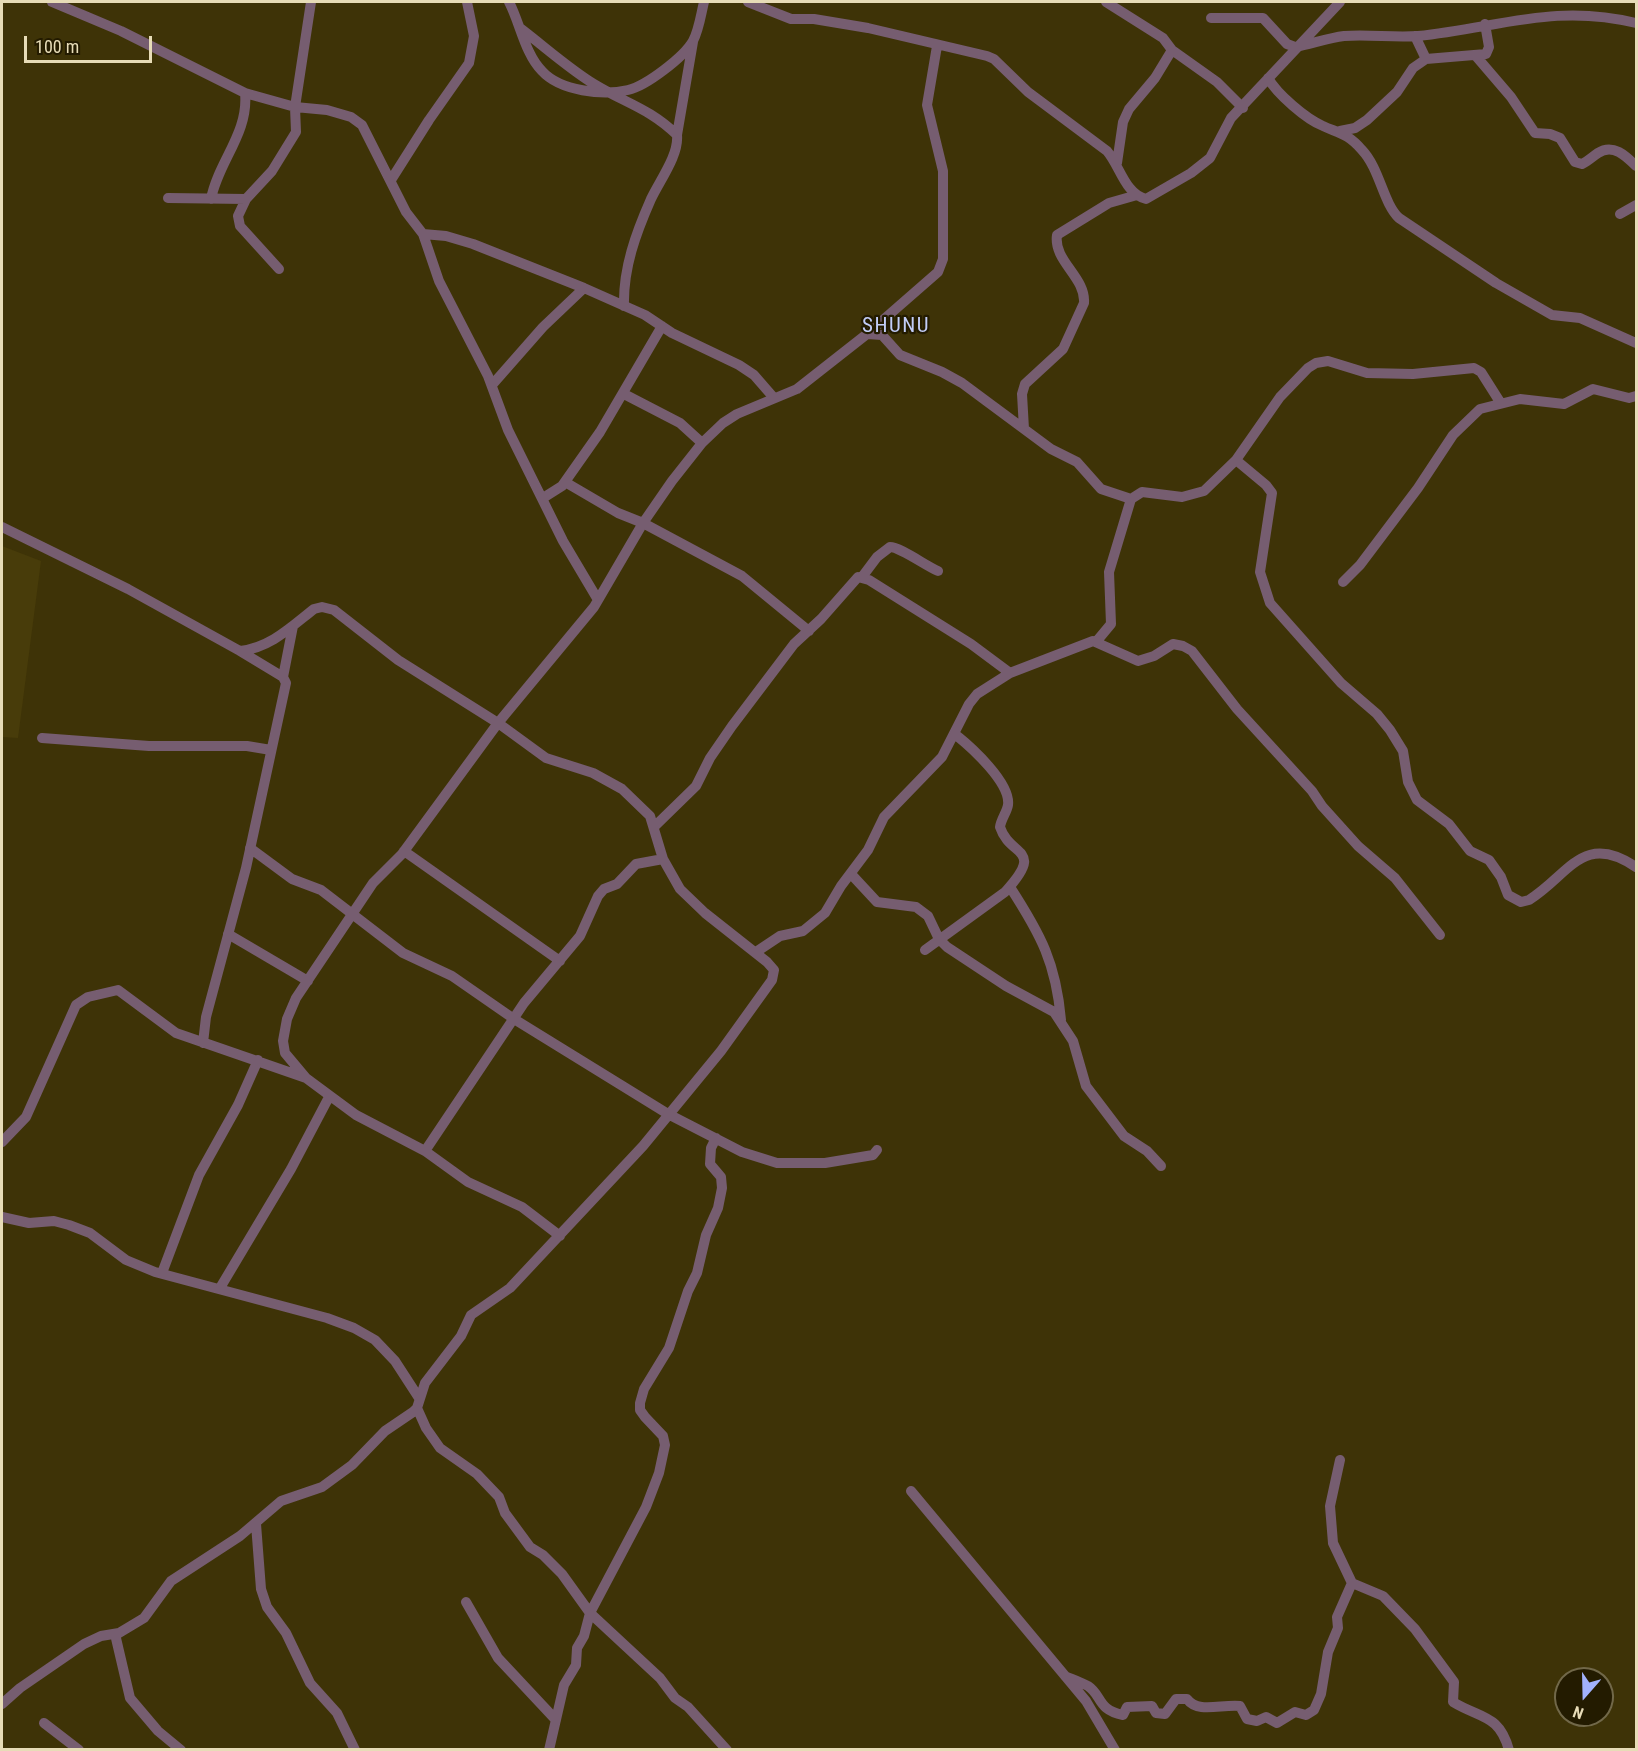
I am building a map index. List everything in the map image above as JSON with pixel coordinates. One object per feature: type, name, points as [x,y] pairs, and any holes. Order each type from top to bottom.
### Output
[{"type":"street","points":[[52,2],[121,31],[245,93],[295,106],[327,110],[357,121],[391,180],[406,212],[423,234],[440,281],[492,385],[502,418],[562,541],[598,600]]},
{"type":"street","points":[[279,269],[238,222],[239,210],[246,199],[268,176],[293,138],[297,124],[295,106],[311,2]]},
{"type":"street","points":[[391,180],[469,63],[474,36],[467,2]]},
{"type":"street","points":[[509,2],[534,61],[550,78],[563,86],[606,91],[629,90],[645,83],[693,42]]},
{"type":"street","points":[[624,306],[625,279],[630,256],[648,206],[672,158],[693,42],[705,2]]},
{"type":"street","points":[[748,2],[791,20],[814,19],[868,28],[937,45],[978,52],[994,59],[1028,92],[1107,151],[1117,164],[1123,179],[1137,195],[1149,199],[1203,165],[1213,153],[1229,122],[1295,47],[1340,2]]},
{"type":"street","points":[[1106,2],[1162,38],[1172,50],[1217,82],[1243,108]]},
{"type":"street","points":[[1211,18],[1263,18],[1287,44],[1295,47],[1343,36],[1415,36],[1485,24],[1570,14],[1606,16],[1636,23]]},
{"type":"street","points":[[1340,131],[1355,129],[1367,120],[1397,92],[1413,68],[1426,59],[1486,54],[1489,50],[1485,24]]},
{"type":"street","points":[[520,28],[606,91],[651,112],[677,135]]},
{"type":"street","points":[[1415,36],[1426,59]]},
{"type":"street","points":[[560,1236],[522,1207],[468,1182],[425,1150],[356,1115],[329,1097],[306,1078],[285,1053],[283,1041],[287,1019],[296,998],[354,915],[373,883],[404,852],[498,723],[578,628],[598,600],[643,523],[702,443],[730,418],[797,389],[934,278],[943,259],[943,171],[927,105],[937,45]]},
{"type":"street","points":[[1117,164],[1123,122],[1129,109],[1155,78],[1172,50]]},
{"type":"street","points":[[1474,55],[1511,97],[1535,133],[1550,134],[1560,138],[1575,162],[1582,164],[1599,152],[1614,150],[1624,155],[1636,166]]},
{"type":"street","points":[[1268,78],[1277,91],[1318,123],[1340,131],[1369,158],[1392,210],[1399,218],[1496,283],[1552,315],[1580,318],[1636,342]]},
{"type":"street","points":[[211,199],[217,175],[241,128],[246,106],[245,93]]},
{"type":"street","points":[[1024,429],[1022,394],[1024,384],[1063,349],[1084,303],[1084,297],[1071,269],[1059,251],[1057,235],[1108,203],[1137,195]]},
{"type":"street","points":[[168,198],[246,199]]},
{"type":"street","points":[[1620,214],[1636,205]]},
{"type":"street","points":[[423,234],[457,238],[624,306],[754,375],[774,398]]},
{"type":"street","points":[[492,385],[543,327],[584,288]]},
{"type":"street","points":[[543,498],[565,483],[624,394],[662,326]]},
{"type":"street","points":[[867,334],[882,335],[900,355],[951,376],[998,407],[1052,449],[1077,462],[1101,489],[1131,499],[1146,492],[1175,497],[1196,495],[1204,490],[1236,460],[1280,398],[1308,368],[1322,361],[1368,374],[1413,374],[1474,368],[1481,372],[1500,402]]},
{"type":"street","points":[[1343,582],[1360,565],[1463,422],[1480,409],[1500,402],[1529,399],[1564,404],[1593,389],[1629,398],[1636,396]]},
{"type":"street","points":[[624,394],[680,423],[702,443]]},
{"type":"street","points":[[1236,460],[1266,485],[1272,493],[1260,572],[1270,603],[1341,683],[1377,714],[1403,751],[1408,782],[1417,800],[1449,824],[1470,851],[1489,860],[1501,877],[1508,895],[1521,902],[1529,900],[1572,863],[1585,855],[1598,853],[1615,856],[1636,867]]},
{"type":"street","points":[[565,483],[618,513],[643,523],[742,576],[809,631]]},
{"type":"street","points":[[1096,642],[1111,624],[1109,573],[1131,499]]},
{"type":"street","points":[[2,527],[128,589],[240,651],[283,677],[286,683],[250,848],[206,1017],[203,1043]]},
{"type":"street","points":[[656,826],[690,794],[710,758],[794,644],[809,631],[852,583],[862,577],[877,557],[887,548],[894,547],[938,571]]},
{"type":"street","points":[[862,577],[971,644],[1010,673]]},
{"type":"street","points":[[2,1704],[20,1688],[84,1644],[101,1636],[115,1635],[148,1614],[171,1581],[256,1524],[281,1501],[322,1487],[352,1465],[385,1431],[399,1423],[418,1403],[428,1377],[461,1336],[471,1315],[505,1292],[644,1146],[721,1051],[772,980],[772,967],[690,899],[673,880],[663,859],[656,826],[643,808],[622,789],[593,773],[546,758],[498,723],[414,670],[334,610],[318,607],[260,648],[240,651]]},
{"type":"street","points":[[283,677],[293,626]]},
{"type":"street","points":[[756,952],[780,936],[803,931],[825,913],[868,850],[884,817],[937,764],[956,735],[973,698],[991,683],[1010,673],[1090,642],[1096,642],[1137,661],[1146,660],[1173,644],[1192,651],[1237,709],[1312,791],[1322,806],[1358,846],[1395,878],[1440,935]]},
{"type":"street","points":[[925,950],[972,918],[1010,887],[1023,866],[1024,856],[1004,836],[1000,827],[1008,807],[1005,794],[982,757],[956,735]]},
{"type":"street","points":[[42,738],[148,746],[248,746],[271,750]]},
{"type":"street","points":[[250,848],[292,879],[321,890],[403,953],[452,976],[514,1018],[668,1114],[742,1152],[777,1163],[825,1163],[873,1155],[877,1150]]},
{"type":"street","points":[[404,852],[560,961]]},
{"type":"street","points":[[425,1150],[538,984],[580,936],[604,890],[617,884],[636,864],[663,859]]},
{"type":"street","points":[[851,874],[877,902],[904,904],[922,911],[928,916],[939,939],[1006,986],[1054,1012],[1077,1050],[1086,1086],[1124,1136],[1147,1151],[1161,1166]]},
{"type":"street","points":[[1010,887],[1041,935],[1049,955],[1061,1021]]},
{"type":"street","points":[[228,934],[308,981]]},
{"type":"street","points":[[2,1142],[26,1117],[52,1063],[73,1011],[88,997],[111,990],[122,992],[176,1033],[306,1078]]},
{"type":"street","points":[[278,1068],[285,1053]]},
{"type":"street","points":[[162,1273],[199,1175],[238,1106],[258,1060]]},
{"type":"street","points":[[220,1288],[291,1168],[329,1097]]},
{"type":"street","points":[[552,1748],[564,1685],[576,1665],[577,1648],[584,1636],[590,1613],[646,1507],[659,1473],[664,1444],[663,1436],[640,1410],[640,1403],[644,1389],[669,1348],[697,1273],[706,1235],[718,1208],[722,1188],[721,1177],[710,1164],[716,1138]]},
{"type":"street","points":[[2,1217],[29,1223],[54,1221],[80,1229],[90,1233],[126,1260],[162,1273],[327,1318],[369,1336],[395,1361],[418,1403],[426,1428],[440,1448],[477,1474],[499,1497],[505,1513],[530,1547],[543,1555],[561,1574],[590,1613],[660,1678],[675,1698],[688,1707],[727,1749]]},
{"type":"street","points":[[399,1423],[416,1423],[426,1428]]},
{"type":"street","points":[[1340,1461],[1330,1506],[1333,1543],[1352,1583],[1383,1596],[1407,1621],[1454,1682],[1453,1702],[1488,1718],[1504,1732],[1509,1749]]},
{"type":"street","points":[[911,1491],[1086,1701],[1115,1749]]},
{"type":"street","points":[[256,1524],[261,1589],[267,1606],[286,1633],[310,1683],[337,1713],[355,1749]]},
{"type":"street","points":[[1065,1676],[1089,1686],[1099,1704],[1114,1713],[1123,1715],[1127,1707],[1136,1705],[1152,1706],[1156,1713],[1165,1714],[1176,1699],[1186,1700],[1191,1706],[1200,1709],[1223,1704],[1240,1706],[1247,1719],[1257,1721],[1266,1718],[1277,1723],[1295,1713],[1306,1715],[1314,1710],[1321,1694],[1328,1652],[1338,1628],[1337,1617],[1352,1583]]},
{"type":"street","points":[[466,1602],[498,1658],[556,1720]]},
{"type":"street","points":[[115,1635],[130,1698],[158,1731],[181,1749]]},
{"type":"street","points":[[44,1724],[79,1749]]},
{"type":"shaded area","points":[[2,546],[41,561],[18,738],[2,737]]},
{"type":"district","name":"SHUNU","points":[[896,327]]}]
